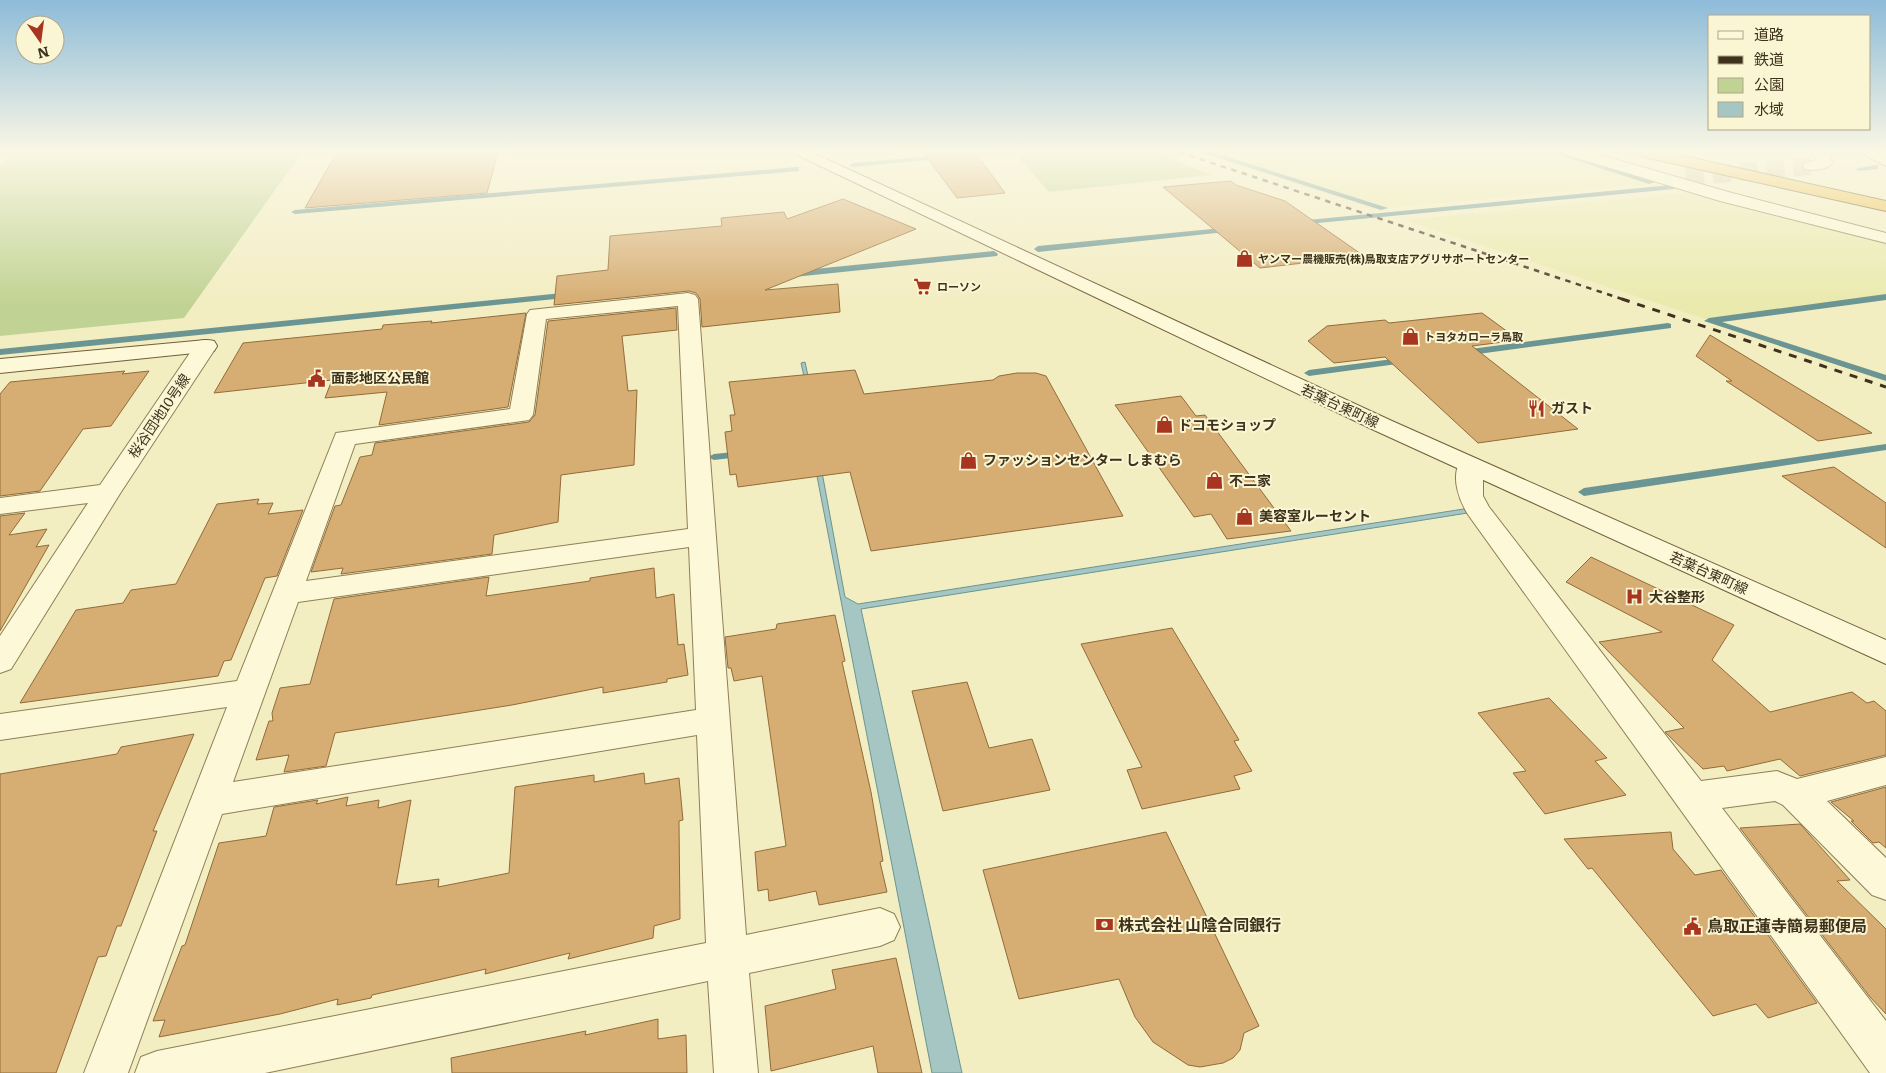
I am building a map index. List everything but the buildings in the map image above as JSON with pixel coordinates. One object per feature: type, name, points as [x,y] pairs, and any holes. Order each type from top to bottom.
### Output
[{"type":"street","name":"若葉台東町線","points":[[906,202],[1470,465],[1886,653]]},
{"type":"street","points":[[1750,202],[1886,238]]},
{"type":"street","points":[[106,1073],[345,438],[521,415],[537,314],[688,298],[712,720],[736,1073]]},
{"type":"street","name":"桜谷団地10号線","points":[[0,366],[206,346],[108,492],[0,661]]},
{"type":"street","points":[[1470,465],[1470,496],[1478,510],[1886,1057]]},
{"type":"street","points":[[0,506],[108,492]]},
{"type":"street","points":[[285,594],[702,536]]},
{"type":"street","points":[[0,727],[248,692]]},
{"type":"street","points":[[207,801],[712,720]]},
{"type":"street","points":[[1796,794],[1886,771]]},
{"type":"street","points":[[1692,797],[1777,786],[1796,794],[1886,883]]},
{"type":"street","points":[[157,1073],[880,927]]},
{"type":"green space","points":[[0,202],[266,202],[184,318],[0,336]]},
{"type":"green space","points":[[1352,202],[1450,202],[1374,209]]},
{"type":"green space","points":[[1591,202],[1734,202],[1886,241],[1886,296],[1705,319],[1405,220]]},
{"type":"water","points":[[805,362],[821,435],[817,445],[845,597],[858,604],[1470,508],[1474,512],[861,609],[962,1073],[932,1073],[811,445],[817,435],[801,363]]},
{"type":"waterway","points":[[295,212],[411,202]]},
{"type":"waterway","points":[[1365,202],[1384,208]]},
{"type":"waterway","points":[[1297,223],[1514,202]]},
{"type":"waterway","points":[[1038,249],[1232,229]]},
{"type":"waterway","points":[[794,274],[994,254]]},
{"type":"waterway","points":[[0,352],[572,295]]},
{"type":"waterway","points":[[1886,297],[1709,321],[1886,378]]},
{"type":"waterway","points":[[1463,353],[1668,326]]},
{"type":"waterway","points":[[1309,373],[1408,360]]},
{"type":"waterway","points":[[1584,492],[1886,447]]},
{"type":"waterway","points":[[714,457],[744,454]]},
{"type":"railway","points":[[1330,202],[1625,300]]},
{"type":"railway","points":[[1625,300],[1886,387]]},
{"type":"place","name":"ヤンマー農機販売(株)鳥取支店アグリサポートセンター","points":[[1244,259]]},
{"type":"place","name":"ローソン","points":[[923,287]]},
{"type":"place","name":"トヨタカローラ鳥取","points":[[1410,337]]},
{"type":"place","name":"面影地区公民館","points":[[317,378]]},
{"type":"place","name":"ガスト","points":[[1537,408]]},
{"type":"place","name":"ドコモショップ","points":[[1164,425]]},
{"type":"place","name":"ファッションセンター しまむら","points":[[969,460]]},
{"type":"place","name":"不二家","points":[[1215,481]]},
{"type":"place","name":"美容室ルーセント","points":[[1245,516]]},
{"type":"place","name":"大谷整形","points":[[1635,597]]},
{"type":"place","name":"株式会社 山陰合同銀行","points":[[1104,925]]},
{"type":"place","name":"鳥取正蓮寺簡易郵便局","points":[[1693,926]]}]
